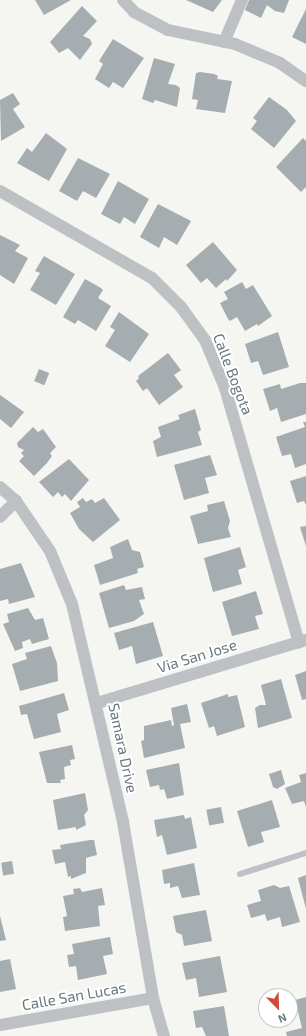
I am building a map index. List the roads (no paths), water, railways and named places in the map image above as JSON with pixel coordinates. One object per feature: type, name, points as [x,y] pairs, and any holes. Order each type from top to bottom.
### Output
[{"type":"street","points":[[123,0],[134,12],[168,30],[224,42],[280,62],[306,81]]},
{"type":"street","points":[[224,42],[242,0]]},
{"type":"street","name":"Calle Bogota","points":[[0,191],[152,278],[181,307],[205,340],[225,388],[303,641]]},
{"type":"street","name":"Samara Drive","points":[[0,487],[16,501],[50,551],[72,604],[97,703],[123,822],[153,998],[164,1036]]},
{"type":"street","points":[[0,517],[16,501]]},
{"type":"street","name":"Via San Jose","points":[[97,703],[303,641]]},
{"type":"street","name":"Calle San Lucas","points":[[0,1025],[153,998]]},
{"type":"lane","points":[[240,874],[306,852]]}]
